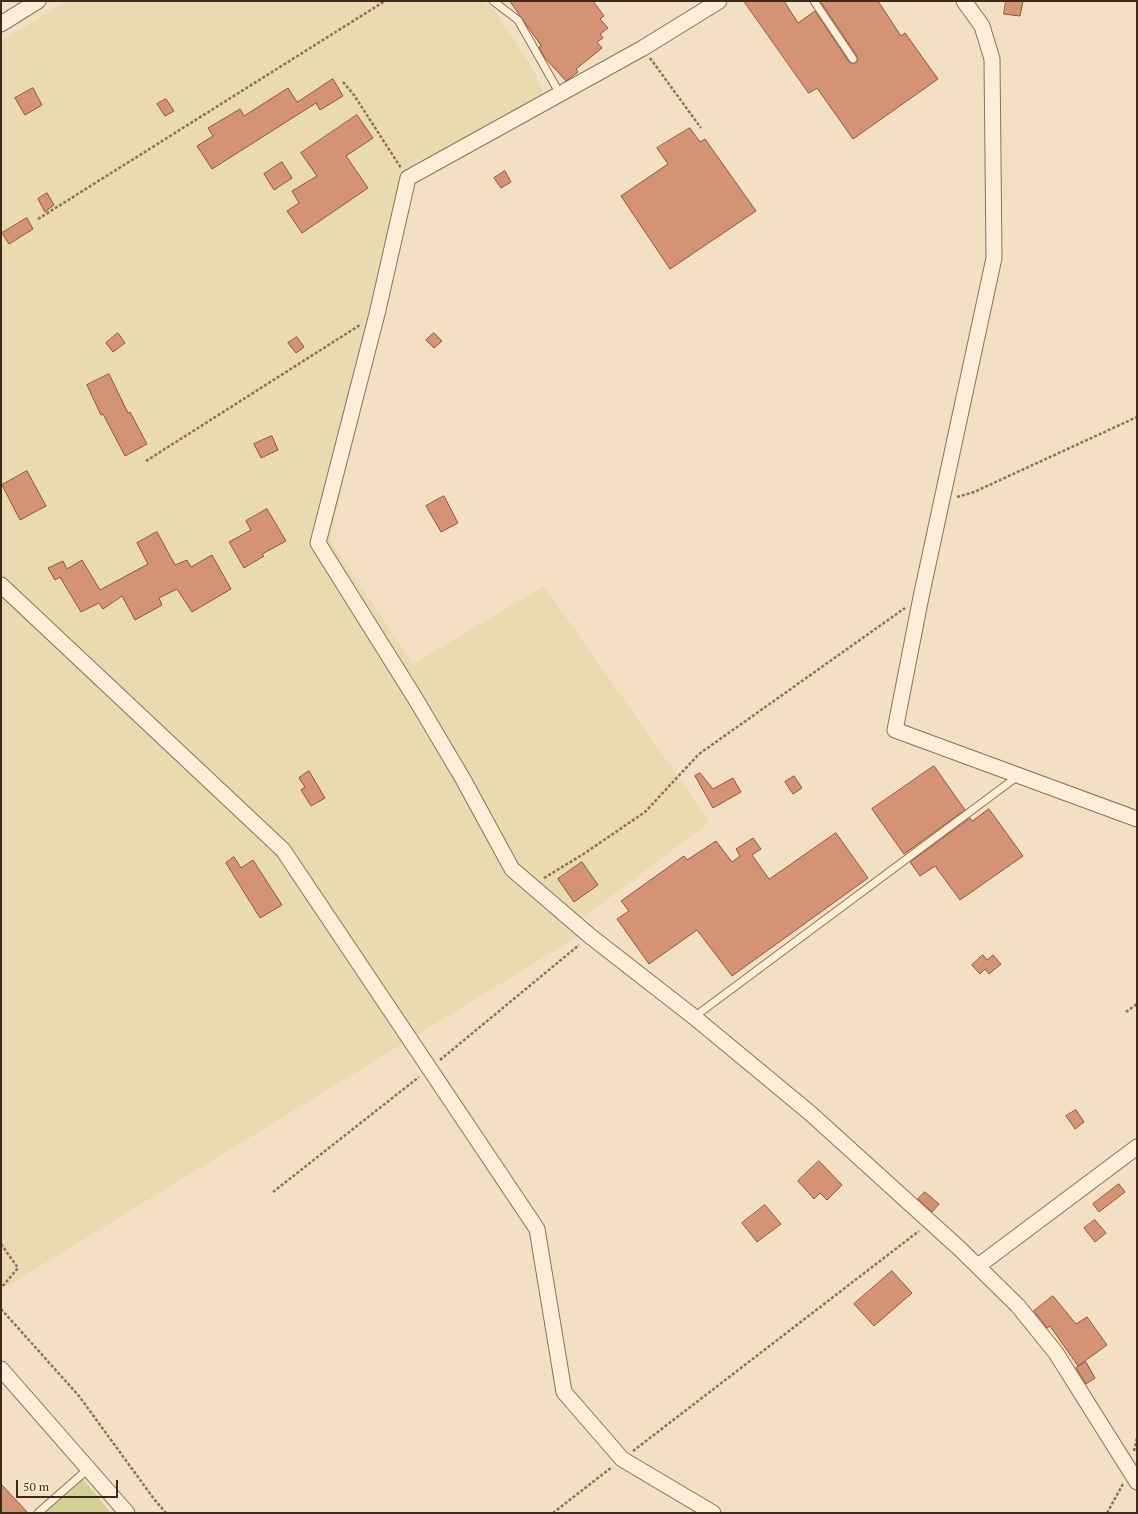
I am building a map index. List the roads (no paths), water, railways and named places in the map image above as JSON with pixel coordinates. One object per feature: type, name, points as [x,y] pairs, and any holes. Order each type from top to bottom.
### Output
[{"type":"street","points":[[1,24],[38,1]]},
{"type":"street","points":[[719,1],[643,48],[408,178],[377,314],[318,543],[419,704],[512,869],[590,936],[694,1017],[810,1113],[978,1266],[1018,1306],[1056,1353],[1137,1482]]},
{"type":"street","points":[[964,1],[982,26],[992,59],[994,258],[921,597],[895,730],[1137,819]]},
{"type":"street","points":[[1,585],[283,850],[537,1229],[564,1392],[622,1459],[712,1513]]},
{"type":"street","points":[[978,1266],[1137,1147]]},
{"type":"street","points":[[1,1369],[127,1513]]},
{"type":"lane","points":[[493,1],[518,20],[560,94]]},
{"type":"lane","points":[[814,1],[853,59]]},
{"type":"lane","points":[[694,1017],[1018,776]]},
{"type":"lane","points":[[38,1513],[88,1469]]}]
